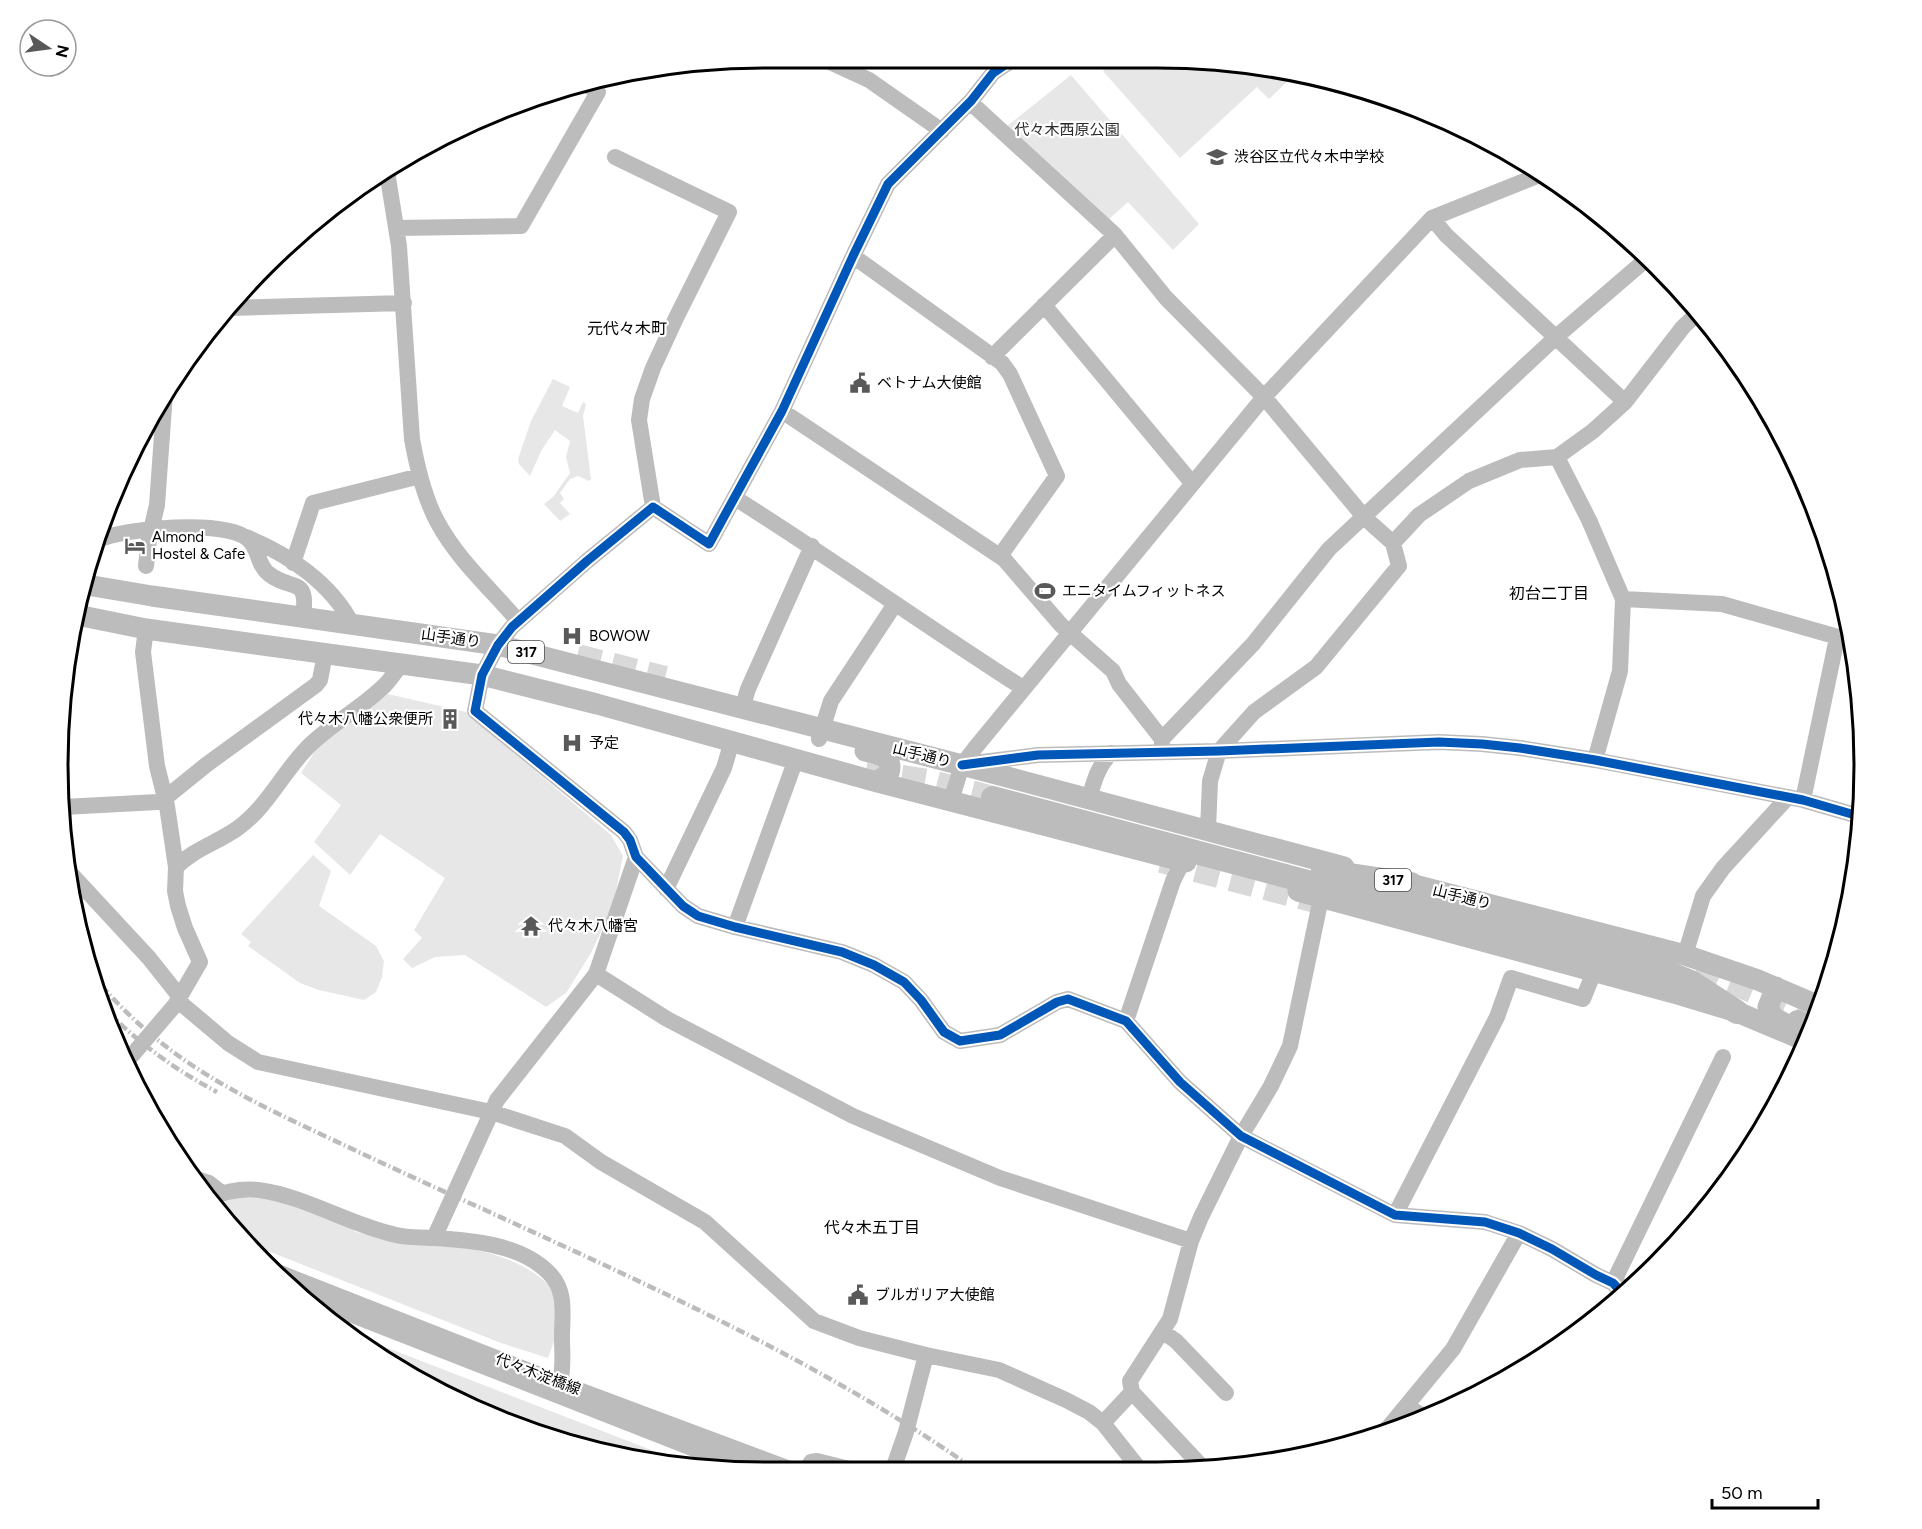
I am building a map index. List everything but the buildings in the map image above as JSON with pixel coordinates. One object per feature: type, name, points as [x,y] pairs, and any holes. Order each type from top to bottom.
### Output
[{"type":"highway","points":[[1411,885],[1334,873],[1267,859],[994,792],[1323,886],[1493,925],[1649,965],[1691,982],[1737,1012]]},
{"type":"main road","name":"山手通り","points":[[91,586],[498,645],[565,661],[751,711],[821,734],[962,765],[1411,885],[1685,955],[1776,987],[1805,1021]]},
{"type":"main road","name":"317","points":[[84,616],[146,629],[482,675],[597,704],[877,782],[1321,898],[1737,1012],[1804,1023]]},
{"type":"main road","points":[[565,661],[552,671],[553,680],[556,683],[601,694],[655,721]]},
{"type":"main road","points":[[821,734],[887,758],[889,773],[877,782]]},
{"type":"main road","points":[[1776,987],[1768,1007],[1773,1017],[1804,1023]]},
{"type":"street","points":[[846,68],[869,80],[942,131]]},
{"type":"street","points":[[615,157],[729,212],[653,368],[642,399],[639,420],[653,507],[709,544],[782,411],[888,184],[970,102],[989,68]]},
{"type":"street","points":[[396,228],[521,226],[598,92],[593,89]]},
{"type":"street","points":[[970,102],[1115,235],[1166,298],[1264,397],[1365,518],[1393,543],[1399,566],[1317,667],[1254,712],[1219,751],[1210,781],[1208,830]]},
{"type":"street","points":[[388,178],[399,246],[412,439],[420,476],[437,522],[474,572],[518,621]]},
{"type":"street","points":[[951,801],[962,765],[1264,397],[1432,218],[1533,178]]},
{"type":"street","points":[[1432,218],[1446,235],[1625,402]]},
{"type":"street","points":[[992,357],[1115,235]]},
{"type":"street","points":[[853,256],[1006,368],[1058,476],[1000,556]]},
{"type":"street","points":[[1162,745],[1253,644],[1329,549],[1365,518],[1556,337],[1641,263]]},
{"type":"street","points":[[237,309],[404,303]]},
{"type":"street","points":[[1044,306],[1192,483]]},
{"type":"street","points":[[1393,543],[1419,515],[1469,481],[1520,460],[1557,457],[1593,431],[1625,402],[1683,327],[1692,318]]},
{"type":"street","points":[[782,411],[1000,556],[1061,625],[1113,671],[1119,684],[1162,745]]},
{"type":"street","points":[[146,566],[157,505],[164,412]]},
{"type":"street","points":[[1557,457],[1589,520],[1623,598],[1620,670],[1595,760]]},
{"type":"street","points":[[293,563],[313,503],[420,476]]},
{"type":"street","points":[[735,498],[812,546],[1023,688]]},
{"type":"street","points":[[653,507],[518,621],[498,645],[482,675],[475,711],[624,832],[630,840],[636,857],[683,906],[698,916],[842,952],[874,965],[904,982],[921,1000],[944,1032],[960,1041],[1000,1035],[1057,1002],[1068,999],[1126,1021],[1180,1082],[1241,1136],[1395,1215],[1485,1222],[1519,1233],[1552,1249],[1618,1288]]},
{"type":"street","points":[[105,538],[122,532],[152,528],[199,528],[246,537],[265,545],[332,592],[352,624]]},
{"type":"street","points":[[246,537],[252,543],[266,571],[277,579],[300,588],[305,597],[303,617]]},
{"type":"street","points":[[751,711],[748,689],[812,546]]},
{"type":"street","points":[[1623,598],[1722,604],[1843,640]]},
{"type":"street","points":[[821,734],[831,701],[895,604]]},
{"type":"street","points":[[132,1056],[179,998],[200,962],[178,906],[175,891],[176,867],[167,806],[157,766],[143,652],[146,629]]},
{"type":"street","points":[[1685,955],[1703,896],[1723,868],[1795,799],[1843,642]]},
{"type":"street","points":[[69,807],[158,802],[164,799],[206,765],[316,686],[320,680],[326,654]]},
{"type":"street","points":[[176,867],[195,850],[237,829],[262,806],[305,750],[327,728],[369,699],[386,684],[402,663]]},
{"type":"street","points":[[666,889],[724,768],[732,741]]},
{"type":"street","points":[[962,765],[1017,756],[1112,753],[1162,745],[1219,751],[1439,742],[1520,748],[1595,760],[1795,799],[1853,814]]},
{"type":"street","points":[[1089,799],[1097,771],[1102,762],[1112,753]]},
{"type":"street","points":[[735,927],[796,759]]},
{"type":"street","points":[[434,1238],[497,1100],[597,974],[636,857]]},
{"type":"street","points":[[1126,1021],[1173,881],[1183,861]]},
{"type":"street","points":[[78,881],[149,958],[176,992],[183,1005],[228,1043],[258,1062],[491,1112],[565,1136],[601,1162],[705,1222],[814,1321],[859,1338],[999,1370],[1089,1412],[1103,1423],[1134,1462]]},
{"type":"street","points":[[1196,1460],[1132,1392],[1130,1381],[1164,1332],[1170,1319],[1191,1241],[1201,1217],[1241,1136],[1271,1086],[1290,1046],[1321,898]]},
{"type":"street","points":[[1395,1215],[1497,1017],[1511,978],[1583,999],[1594,972]]},
{"type":"street","points":[[597,974],[667,1019],[853,1116],[1010,1181],[1191,1241]]},
{"type":"street","points":[[1621,1286],[1723,1057]]},
{"type":"street","points":[[217,1195],[241,1190],[263,1191],[303,1202],[354,1223],[398,1236],[434,1238],[500,1247],[524,1256],[549,1273],[558,1284],[562,1299],[564,1357],[560,1383]]},
{"type":"street","points":[[1395,1420],[1453,1349],[1519,1233]]},
{"type":"street","name":"代々木淀橋線","points":[[294,1279],[560,1383],[771,1462]]},
{"type":"street","name":"代々木淀橋線","points":[[323,1304],[723,1460]]},
{"type":"street","points":[[1164,1332],[1176,1341],[1226,1393]]},
{"type":"street","points":[[896,1462],[906,1432],[926,1355]]},
{"type":"street","points":[[1103,1423],[1132,1392]]},
{"type":"street","points":[[1407,1406],[1415,1411]]},
{"type":"green space","points":[[1107,68],[1203,69],[1248,73],[1289,80],[1269,99],[1257,87],[1180,158],[1103,71]]},
{"type":"green space","name":"代々木西原公園","points":[[1071,75],[1199,224],[1173,250],[1128,202],[1108,220],[1006,127]]},
{"type":"green space","points":[[553,379],[570,387],[562,406],[578,413],[583,402],[586,404],[583,416],[591,479],[589,481],[578,476],[570,479],[560,493],[564,499],[560,503],[570,514],[560,521],[544,504],[553,497],[570,473],[566,457],[570,441],[555,430],[541,451],[530,476],[519,464],[518,459],[531,421]]},
{"type":"green space","points":[[388,694],[466,712],[611,835],[623,856],[613,906],[591,953],[566,993],[546,1007],[465,955],[435,957],[412,968],[403,959],[422,938],[414,930],[445,878],[380,834],[350,875],[314,842],[341,805],[301,773],[319,745]]},
{"type":"green space","points":[[313,855],[331,871],[319,906],[376,946],[384,961],[382,977],[376,992],[364,1000],[319,990],[300,983],[248,946],[251,942],[241,934]]},
{"type":"green space","points":[[240,1197],[277,1200],[346,1225],[356,1232],[470,1248],[516,1263],[537,1275],[555,1291],[555,1339],[548,1358],[501,1343],[265,1250],[223,1202]]},
{"type":"green space","points":[[377,1344],[661,1454],[584,1438],[540,1425],[456,1390]]},
{"type":"tunnel","points":[[577,656],[665,678]]},
{"type":"tunnel","points":[[866,771],[928,781],[993,798]]},
{"type":"tunnel","points":[[1161,861],[1319,902]]},
{"type":"tunnel","points":[[1697,968],[1802,1012]]},
{"type":"railway","points":[[103,987],[143,1028],[171,1050],[229,1088],[294,1121],[736,1329],[859,1395],[964,1462]]},
{"type":"railway","points":[[116,1020],[160,1056],[217,1092]]},
{"type":"cycle path","points":[[1000,68],[993,73],[971,101],[888,184],[782,411],[709,544],[653,507],[512,627],[498,645],[482,675],[475,711],[624,832],[630,840],[636,857],[683,906],[698,916],[842,952],[874,965],[904,982],[921,1000],[944,1032],[960,1041],[1000,1035],[1057,1002],[1068,999],[1126,1021],[1180,1082],[1241,1136],[1395,1215],[1485,1222],[1519,1233],[1613,1283],[1618,1288]]},
{"type":"cycle path","points":[[962,765],[1038,755],[1219,751],[1439,742],[1482,744],[1595,760],[1803,800],[1853,814]]},
{"type":"place","name":"渋谷区立代々木中学校","points":[[1217,157]]},
{"type":"place","name":"ベトナム大使館","points":[[860,383]]},
{"type":"place","name":"Almond Hostel & Cafe","points":[[135,546]]},
{"type":"place","name":"エニタイムフィットネス","points":[[1045,591]]},
{"type":"place","name":"BOWOW","points":[[572,636]]},
{"type":"place","name":"代々木八幡公衆便所","points":[[450,719]]},
{"type":"place","name":"予定","points":[[572,743]]},
{"type":"place","name":"代々木八幡宮","points":[[531,926]]},
{"type":"place","name":"ブルガリア大使館","points":[[858,1295]]},
{"type":"district","name":"元代々木町","points":[[627,328]]},
{"type":"district","name":"初台二丁目","points":[[1549,593]]},
{"type":"district","name":"代々木五丁目","points":[[872,1227]]}]
